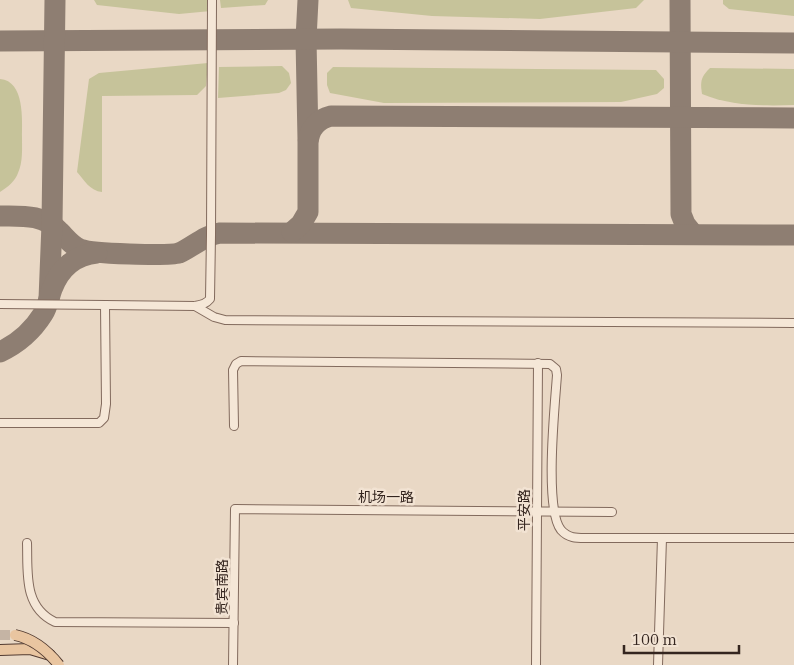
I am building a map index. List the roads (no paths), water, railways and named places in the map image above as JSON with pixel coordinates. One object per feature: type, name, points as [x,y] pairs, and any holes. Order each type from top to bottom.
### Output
[{"type":"main road","points":[[15,635],[27,638],[41,646],[58,665]]},
{"type":"main road","points":[[0,650],[30,649],[49,655],[62,665]]},
{"type":"lane","points":[[0,304],[195,306],[207,302],[211,293],[212,0]]},
{"type":"lane","points":[[0,423],[95,423],[102,421],[106,413],[104,305]]},
{"type":"lane","points":[[195,306],[214,317],[225,320],[794,323]]},
{"type":"lane","points":[[234,426],[233,370],[236,364],[241,361],[534,363],[552,366],[556,372],[552,494],[558,526],[570,537],[794,538]]},
{"type":"lane","name":"平安路","points":[[534,363],[537,511],[536,665]]},
{"type":"lane","name":"机场一路","points":[[235,509],[612,512]]},
{"type":"lane","name":"贵宾南路","points":[[233,665],[235,509]]},
{"type":"lane","points":[[658,665],[662,538]]},
{"type":"lane","points":[[27,542],[28,587],[31,599],[39,610],[55,622],[234,623]]},
{"type":"tunnel","points":[[0,635],[15,635]]}]
